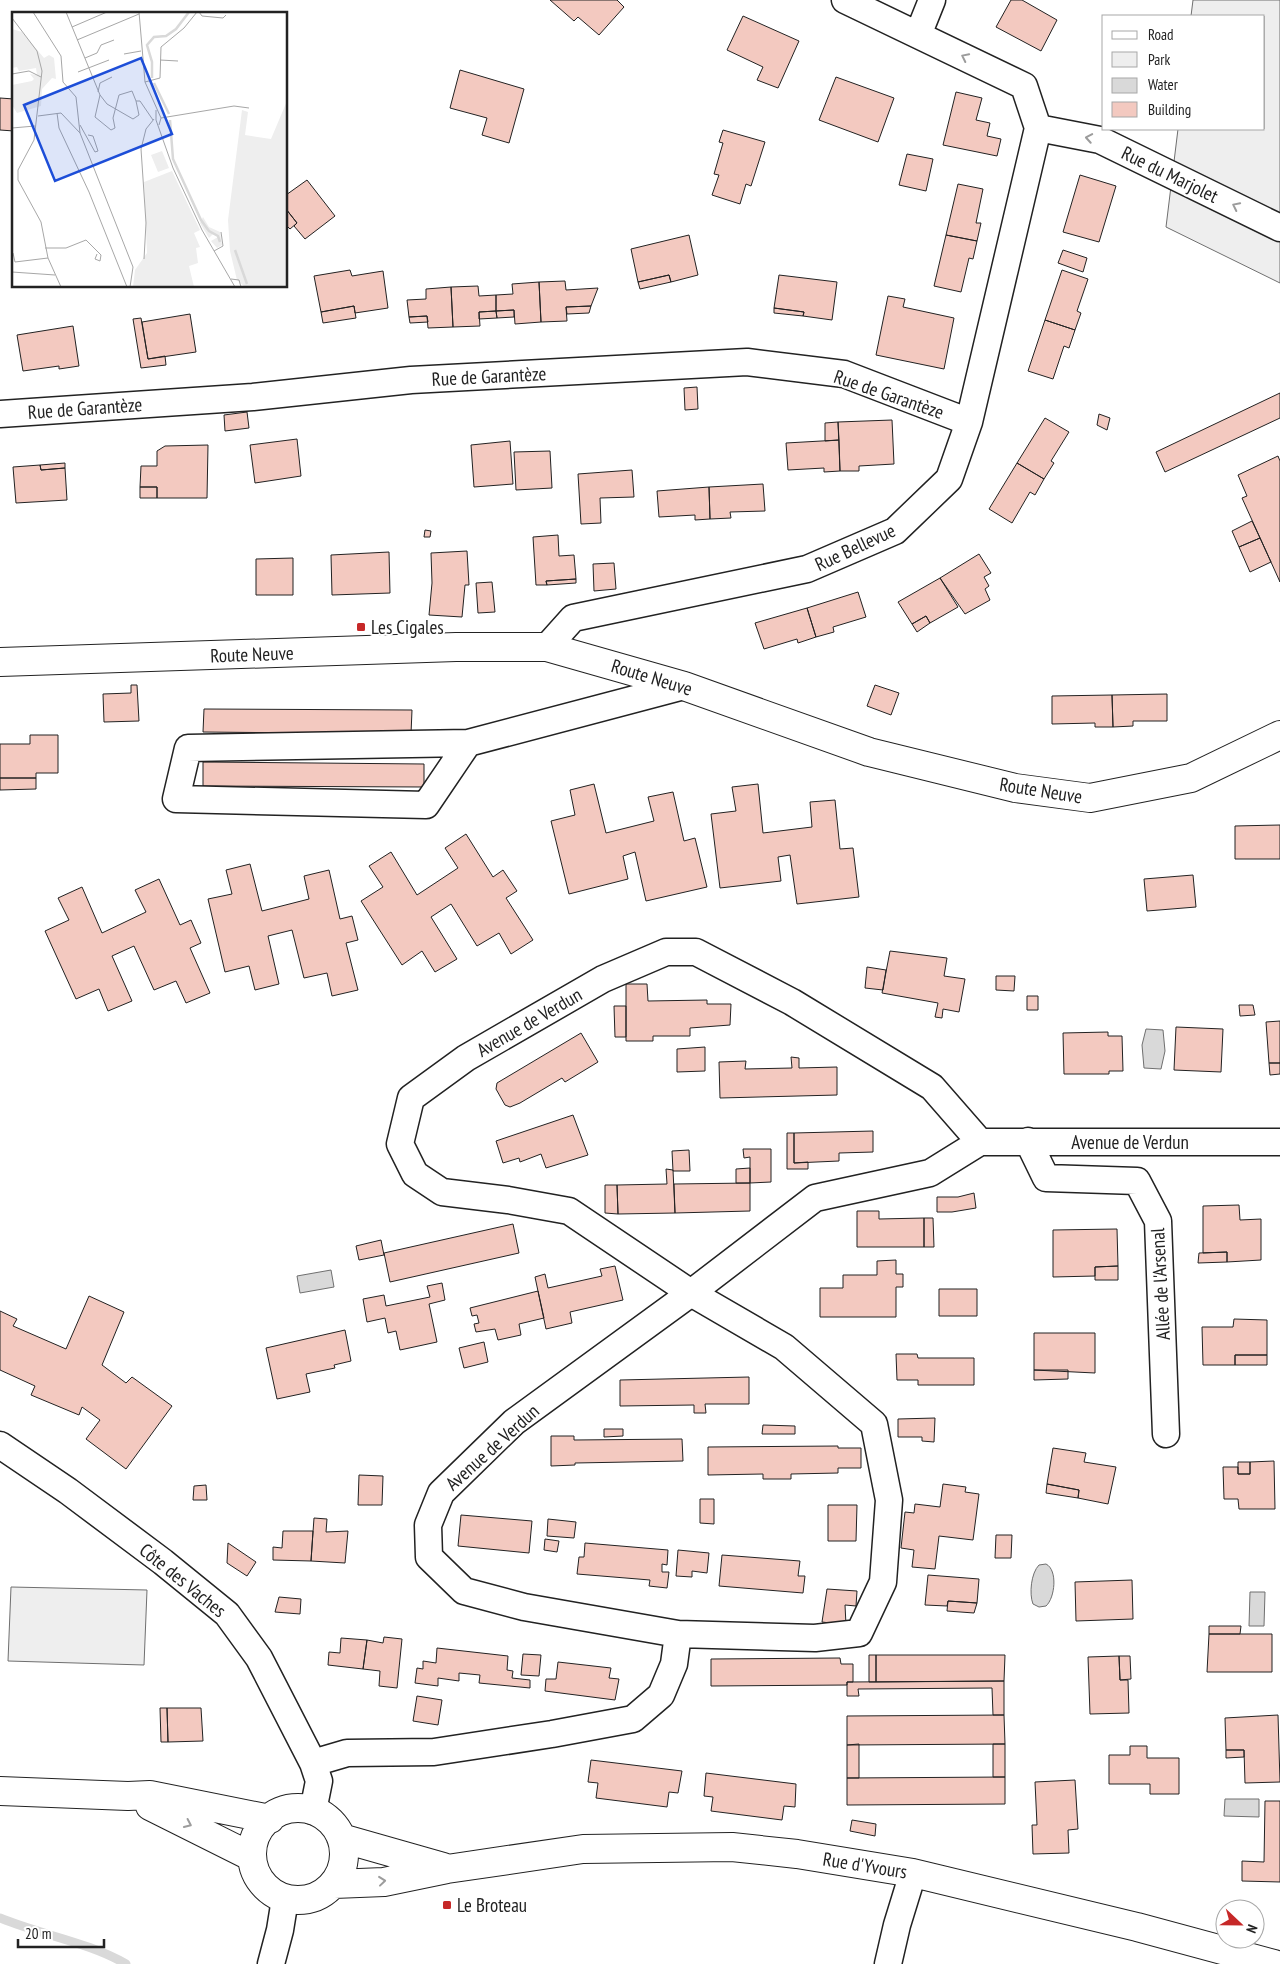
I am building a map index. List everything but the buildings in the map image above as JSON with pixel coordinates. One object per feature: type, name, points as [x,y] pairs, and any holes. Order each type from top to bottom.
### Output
[{"type":"main road","name":"Route Neuve","points":[[0,662],[456,647],[547,647],[684,686],[869,752],[1015,788],[1090,798],[1191,778],[1280,735]]},
{"type":"main road","points":[[0,1791],[128,1796],[150,1795],[270,1819]]},
{"type":"main road","points":[[128,1796],[193,1826],[252,1857]]},
{"type":"main road","points":[[298,1808],[313,1811],[330,1822],[341,1838],[344,1850],[343,1862],[334,1884],[323,1893],[311,1898],[298,1900],[284,1898],[272,1892],[262,1882],[255,1870],[252,1857],[254,1842],[260,1829],[270,1819],[283,1811],[298,1808]]},
{"type":"main road","points":[[341,1838],[446,1869]]},
{"type":"main road","name":"Rue d'Yvours","points":[[334,1884],[384,1882],[446,1869],[582,1849],[732,1847],[796,1854],[913,1873],[1138,1927],[1274,1964]]},
{"type":"street","points":[[845,0],[1024,86],[1038,128]]},
{"type":"street","points":[[918,35],[932,0]]},
{"type":"street","name":"Rue du Marjolet","points":[[1038,128],[1100,140],[1280,228]]},
{"type":"street","name":"Rue Bellevue","points":[[547,647],[573,618],[807,570],[895,531],[949,479],[969,422],[1038,128]]},
{"type":"street","name":"Rue de Garantèze","points":[[0,414],[253,397],[411,380],[747,362],[844,374],[969,422]]},
{"type":"street","points":[[468,743],[426,806],[176,799],[188,748],[468,743],[684,686]]},
{"type":"street","name":"Avenue de Verdun","points":[[980,1142],[932,1087],[792,1002],[696,952],[666,952],[602,979],[466,1058],[411,1098],[400,1144],[415,1174],[442,1192],[508,1200],[569,1211],[691,1293],[784,1347],[874,1424],[889,1500],[883,1582],[859,1633],[814,1638],[678,1634],[524,1607],[464,1591],[429,1557],[428,1525],[441,1493],[514,1422],[691,1293],[816,1198],[930,1173],[980,1142],[1028,1140],[1280,1142]]},
{"type":"street","name":"Allée de l'Arsenal","points":[[1028,1140],[1046,1178],[1137,1181],[1158,1221],[1166,1434]]},
{"type":"street","name":"Côte des Vaches","points":[[0,1445],[68,1491],[163,1562],[227,1614],[259,1658],[314,1763],[319,1781],[313,1811]]},
{"type":"street","points":[[314,1763],[347,1753],[434,1752],[552,1734],[633,1719],[661,1695],[674,1664],[678,1634]]},
{"type":"street","points":[[888,1964],[897,1925],[913,1873]]},
{"type":"street","points":[[271,1964],[280,1930],[284,1898]]},
{"type":"green space","points":[[1193,0],[1280,0],[1280,283],[1166,227],[1178,130],[1265,130],[1265,15],[1191,15]]},
{"type":"green space","points":[[11,1587],[147,1590],[144,1665],[8,1661]]},
{"type":"water","points":[[1146,1029],[1163,1030],[1165,1051],[1161,1069],[1144,1068],[1142,1045]]},
{"type":"water","points":[[331,1270],[334,1287],[300,1293],[297,1276]]},
{"type":"water","points":[[1046,1564],[1050,1567],[1054,1578],[1053,1591],[1046,1606],[1039,1607],[1033,1604],[1031,1595],[1032,1584],[1036,1569],[1039,1565]]},
{"type":"water","points":[[1250,1592],[1265,1592],[1264,1626],[1249,1626]]},
{"type":"water","points":[[1225,1799],[1259,1799],[1259,1817],[1224,1816]]},
{"type":"waterway","points":[[0,1918],[80,1944],[126,1964]]},
{"type":"place","name":"Les Cigales","points":[[361,627]]},
{"type":"place","name":"Le Broteau","points":[[447,1905]]}]
